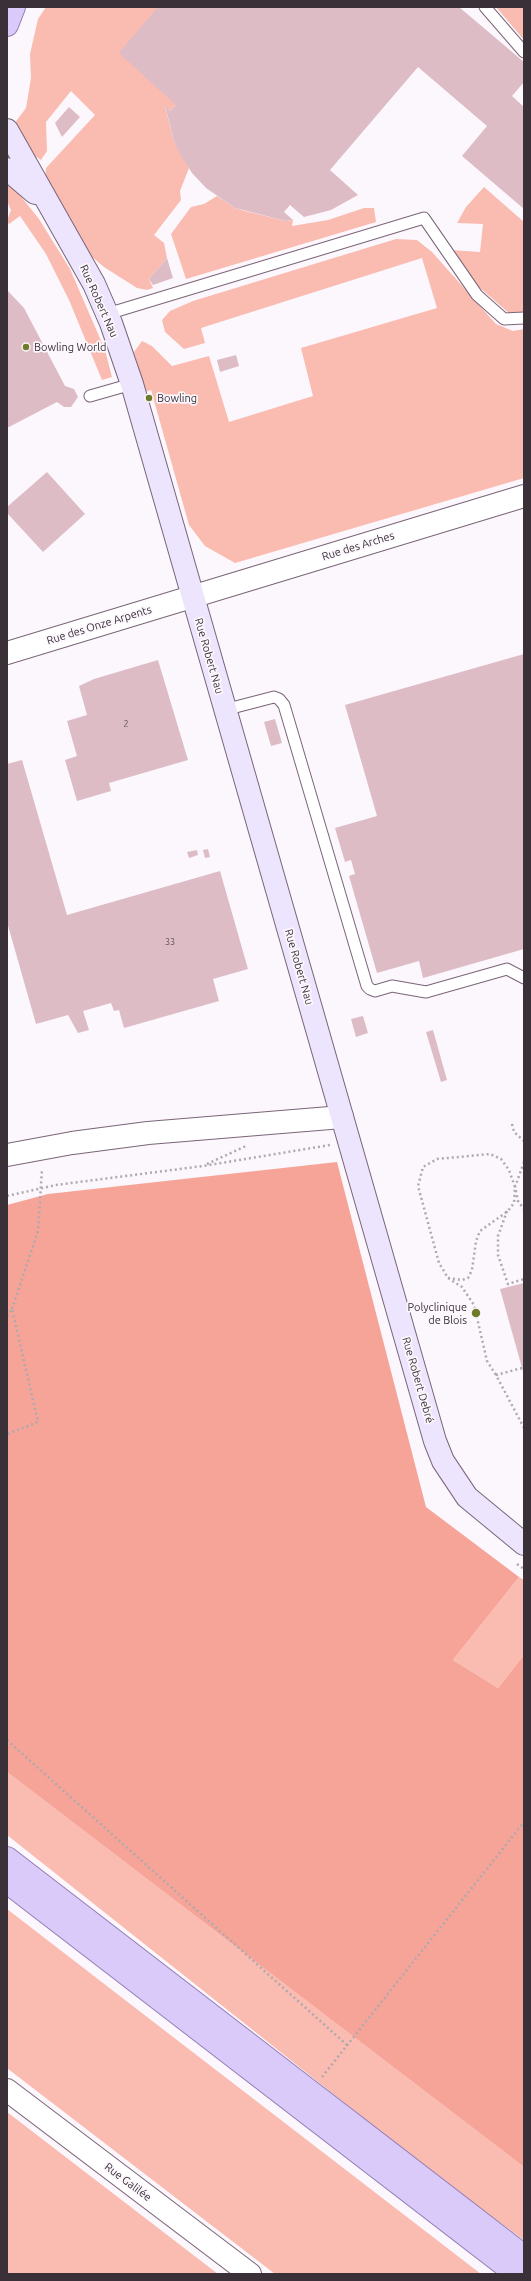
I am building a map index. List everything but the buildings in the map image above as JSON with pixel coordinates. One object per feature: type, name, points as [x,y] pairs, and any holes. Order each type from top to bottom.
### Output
[{"type":"main road","points":[[7,25],[14,7]]},
{"type":"main road","points":[[7,1858],[524,2256]]},
{"type":"main road","points":[[7,1882],[516,2274]]},
{"type":"street","name":"Rue Robert Nau","points":[[7,130],[49,207],[75,248],[107,314],[132,384],[224,710],[342,1117]]},
{"type":"street","name":"Rue Robert Nau","points":[[7,169],[18,176],[49,207]]},
{"type":"street","name":"Rue des Arches","points":[[192,597],[524,496]]},
{"type":"street","name":"Rue des Onze Arpents","points":[[7,653],[192,597]]},
{"type":"street","points":[[7,1155],[44,1148],[148,1133],[342,1117]]},
{"type":"street","name":"Rue Robert Debré","points":[[342,1117],[442,1461],[467,1497],[524,1544]]},
{"type":"street","name":"Rue Galilée","points":[[7,2090],[250,2274]]},
{"type":"lane","points":[[486,7],[524,52]]},
{"type":"lane","points":[[107,314],[142,305],[424,218],[477,295],[504,319],[524,318]]},
{"type":"lane","points":[[90,396],[132,384]]},
{"type":"lane","points":[[224,710],[274,697],[279,699],[284,705],[370,989],[376,991],[392,986],[426,992],[507,969],[524,978]]},
{"type":"path","points":[[512,1124],[514,1132],[524,1141]]},
{"type":"path","points":[[7,1196],[40,1188],[203,1166],[334,1145]]},
{"type":"path","points":[[7,1316],[12,1308],[38,1231],[44,1148]]},
{"type":"path","points":[[524,1210],[518,1201],[509,1170],[501,1159],[490,1154],[437,1159],[424,1167],[418,1186],[439,1263],[448,1278],[462,1287],[474,1305],[487,1361],[524,1428]]},
{"type":"path","points":[[524,1162],[515,1187],[514,1203],[508,1211],[498,1236],[498,1255],[508,1284],[524,1280]]},
{"type":"path","points":[[448,1278],[462,1280],[468,1278],[472,1270],[476,1241],[480,1231],[508,1211]]},
{"type":"path","points":[[7,1434],[38,1422],[12,1308]]},
{"type":"path","points":[[496,1375],[522,1368]]},
{"type":"path","points":[[7,1740],[347,2045]]},
{"type":"path","points":[[310,2091],[524,1822]]},
{"type":"shaded area","points":[[46,7],[158,7],[176,105],[170,111],[165,106],[174,141],[189,168],[180,191],[181,200],[154,235],[164,243],[167,258],[149,279],[153,288],[147,290],[137,288],[104,267],[91,256],[45,179],[46,168],[95,115],[71,91],[46,122],[47,151],[41,160],[29,152],[14,124],[26,108],[31,78],[30,54],[38,19]]},
{"type":"shaded area","points":[[496,7],[524,7],[524,40]]},
{"type":"shaded area","points":[[7,179],[39,219],[70,269],[105,350],[112,377],[102,380],[69,300],[46,254],[20,216],[9,224],[7,221],[11,210],[7,201]]},
{"type":"shaded area","points":[[484,187],[524,222],[524,314],[510,314],[472,281],[451,250],[480,252],[483,224],[457,223],[466,207]]},
{"type":"shaded area","points":[[217,196],[235,208],[286,221],[293,220],[292,226],[328,220],[364,208],[374,208],[376,222],[186,279],[171,234],[191,207],[204,204]]},
{"type":"shaded area","points":[[396,239],[417,240],[432,252],[496,324],[513,331],[524,329],[524,478],[235,563],[205,546],[189,525],[151,390],[145,392],[134,352],[142,341],[152,346],[172,366],[209,356],[229,422],[313,396],[301,348],[437,308],[422,258],[201,328],[205,343],[184,349],[165,332],[162,320],[170,311],[193,301]]},
{"type":"shaded area","points":[[337,1162],[426,1507],[519,1577],[453,1660],[498,1688],[524,1655],[524,2167],[7,1772],[7,1205],[48,1194]]},
{"type":"shaded area","points":[[519,1577],[524,1580],[524,1655],[498,1688],[453,1660]]},
{"type":"shaded area","points":[[7,1772],[524,2167],[524,2240],[438,2177],[7,1835]]},
{"type":"shaded area","points":[[7,1909],[481,2274],[275,2274],[12,2072],[7,2068]]},
{"type":"shaded area","points":[[7,2112],[218,2274],[7,2274]]},
{"type":"place","name":"Bowling World","points":[[26,347]]},
{"type":"place","name":"Bowling","points":[[149,398]]},
{"type":"place","name":"Polyclinique de Blois","points":[[476,1313]]}]
